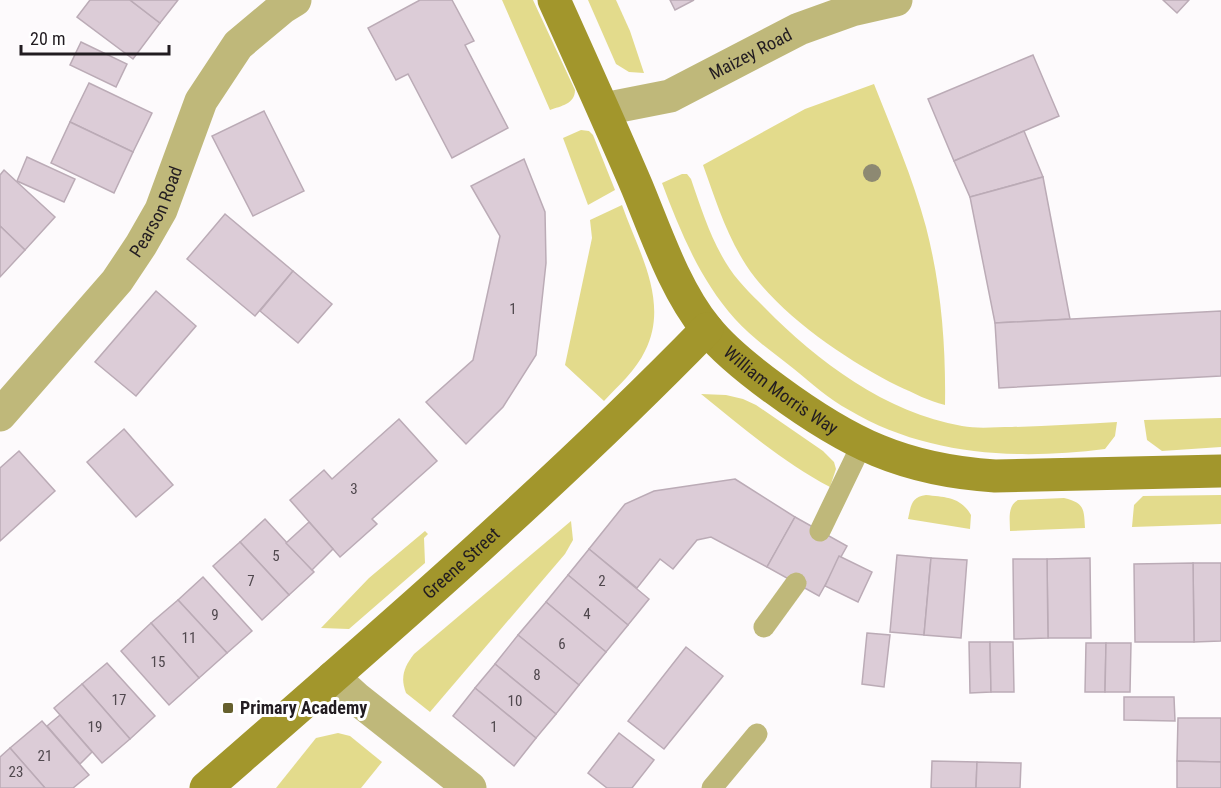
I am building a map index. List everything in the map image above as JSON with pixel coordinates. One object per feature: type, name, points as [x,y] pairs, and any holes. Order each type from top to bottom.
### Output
[{"type":"street","name":"Pearson Road","points":[[0,415],[117,281],[141,245],[161,210],[201,101],[238,45],[295,0]]},
{"type":"street","name":"William Morris Way","points":[[554,0],[604,109],[665,257],[707,329],[753,373],[806,412],[862,444],[892,457],[924,467],[972,475],[1221,471]]},
{"type":"street","name":"Maizey Road","points":[[604,109],[670,96],[799,29],[852,10],[896,0]]},
{"type":"street","name":"Greene Street","points":[[206,788],[518,513],[614,423],[707,329]]},
{"type":"street","points":[[333,677],[356,698],[470,788]]},
{"type":"lane","points":[[820,531],[862,444]]},
{"type":"lane","points":[[764,627],[796,583]]},
{"type":"lane","points":[[712,788],[757,734]]},
{"type":"shaded area","points":[[502,0],[533,0],[575,90],[573,98],[567,104],[550,110]]},
{"type":"shaded area","points":[[588,0],[616,0],[630,31],[644,73],[629,72],[616,64]]},
{"type":"shaded area","points":[[874,84],[915,190],[931,249],[942,315],[945,405],[898,386],[857,363],[814,334],[776,301],[739,253],[721,216],[703,165],[805,109]]},
{"type":"shaded area","points":[[581,130],[589,131],[593,135],[615,190],[588,205],[563,138]]},
{"type":"shaded area","points":[[687,174],[691,179],[715,243],[739,281],[785,328],[854,382],[906,410],[962,426],[980,428],[1117,422],[1115,436],[1105,449],[1039,454],[973,451],[909,437],[842,406],[749,333],[711,288],[684,237],[662,183]]},
{"type":"shaded area","points":[[622,205],[649,277],[654,314],[652,333],[637,365],[604,401],[565,365],[592,238],[590,220]]},
{"type":"shaded area","points":[[701,394],[726,395],[756,405],[823,451],[834,462],[836,469],[830,487],[780,456]]},
{"type":"shaded area","points":[[1221,418],[1221,447],[1162,451],[1147,440],[1144,420]]},
{"type":"shaded area","points":[[926,495],[957,501],[971,515],[970,529],[908,519],[915,500]]},
{"type":"shaded area","points":[[1221,495],[1221,524],[1132,527],[1134,505],[1143,496]]},
{"type":"shaded area","points":[[1064,498],[1082,507],[1085,528],[1010,531],[1012,506],[1018,500]]},
{"type":"shaded area","points":[[571,521],[573,540],[565,554],[430,712],[406,693],[403,682],[404,672],[414,654]]},
{"type":"shaded area","points":[[425,531],[428,534],[424,538],[425,563],[349,629],[321,628],[369,578]]},
{"type":"shaded area","points":[[338,733],[350,736],[382,762],[361,788],[276,788],[316,738]]},
{"type":"building","points":[[90,0],[130,0],[160,23],[133,59],[77,17]]},
{"type":"building","points":[[130,0],[178,0],[160,23]]},
{"type":"building","points":[[420,0],[452,0],[474,41],[465,45],[508,128],[452,158],[408,74],[396,80],[368,28]]},
{"type":"building","points":[[670,0],[694,0],[675,10]]},
{"type":"building","points":[[1163,0],[1189,0],[1177,13]]},
{"type":"building","points":[[81,42],[127,64],[116,87],[70,65]]},
{"type":"building","points":[[1033,55],[1059,116],[954,161],[928,99]]},
{"type":"building","points":[[89,83],[152,113],[133,152],[70,122]]},
{"type":"building","points":[[264,111],[304,191],[253,216],[212,136]]},
{"type":"building","points":[[70,122],[133,152],[114,193],[51,163]]},
{"type":"building","points":[[1024,131],[1043,177],[970,197],[954,161]]},
{"type":"building","points":[[27,157],[75,179],[64,202],[17,181]]},
{"type":"building","points":[[524,159],[545,212],[546,263],[536,355],[503,407],[466,444],[426,402],[473,360],[500,236],[471,186]]},
{"type":"building","points":[[4,170],[55,217],[25,250],[0,226],[0,175]]},
{"type":"building","points":[[1043,177],[1070,319],[995,323],[970,197]]},
{"type":"building","points":[[225,214],[293,271],[255,316],[187,259]]},
{"type":"building","points":[[0,226],[25,250],[0,277]]},
{"type":"building","points":[[293,271],[332,304],[298,343],[260,311]]},
{"type":"building","points":[[156,291],[196,326],[136,396],[95,362]]},
{"type":"building","points":[[1221,311],[1221,376],[999,388],[995,323]]},
{"type":"building","points":[[399,419],[437,461],[372,519],[377,524],[340,557],[290,500],[324,470],[332,479]]},
{"type":"building","points":[[124,429],[173,485],[136,517],[87,462]]},
{"type":"building","points":[[19,451],[55,491],[0,541],[0,468]]},
{"type":"building","points":[[735,479],[795,517],[767,567],[711,537],[697,540],[673,569],[660,559],[637,588],[589,549],[625,504],[654,491]]},
{"type":"building","points":[[795,517],[847,546],[819,596],[767,567]]},
{"type":"building","points":[[265,519],[314,572],[289,595],[240,542]]},
{"type":"building","points":[[309,522],[333,549],[312,570],[286,543]]},
{"type":"building","points":[[240,542],[289,595],[262,620],[213,566]]},
{"type":"building","points":[[589,549],[649,599],[628,625],[568,575]]},
{"type":"building","points":[[897,555],[931,558],[924,635],[890,632]]},
{"type":"building","points":[[839,556],[872,572],[858,602],[825,586]]},
{"type":"building","points":[[931,558],[967,560],[961,638],[924,635]]},
{"type":"building","points":[[1090,558],[1091,638],[1048,638],[1047,559]]},
{"type":"building","points":[[1013,559],[1047,559],[1048,638],[1014,639]]},
{"type":"building","points":[[1193,563],[1221,563],[1221,641],[1194,642]]},
{"type":"building","points":[[1193,563],[1194,642],[1135,642],[1134,564]]},
{"type":"building","points":[[568,575],[628,625],[606,652],[546,602]]},
{"type":"building","points":[[203,577],[252,631],[227,653],[178,600]]},
{"type":"building","points":[[178,600],[227,653],[199,678],[151,623]]},
{"type":"building","points":[[546,602],[606,652],[579,685],[518,635]]},
{"type":"building","points":[[151,623],[199,678],[169,705],[121,651]]},
{"type":"building","points":[[867,633],[890,635],[884,687],[862,684]]},
{"type":"building","points":[[518,635],[579,685],[556,714],[495,664]]},
{"type":"building","points":[[969,642],[990,642],[991,692],[970,693]]},
{"type":"building","points":[[990,642],[1013,642],[1014,692],[991,692]]},
{"type":"building","points":[[1086,643],[1106,643],[1105,692],[1085,692]]},
{"type":"building","points":[[1106,643],[1131,643],[1130,692],[1105,692]]},
{"type":"building","points":[[686,647],[723,676],[664,749],[628,721]]},
{"type":"building","points":[[107,663],[155,716],[130,739],[82,684]]},
{"type":"building","points":[[495,664],[556,714],[536,738],[475,688]]},
{"type":"building","points":[[82,684],[130,739],[102,763],[54,708]]},
{"type":"building","points":[[475,688],[536,738],[514,766],[453,716]]},
{"type":"building","points":[[1124,697],[1174,697],[1175,721],[1124,720]]},
{"type":"building","points":[[60,715],[92,752],[80,764],[47,726]]},
{"type":"building","points":[[1178,718],[1221,718],[1221,762],[1177,761]]},
{"type":"building","points":[[42,721],[89,775],[73,788],[45,788],[10,748]]},
{"type":"building","points":[[619,733],[654,760],[632,788],[607,788],[588,773]]},
{"type":"building","points":[[10,748],[45,788],[0,788],[0,757]]},
{"type":"building","points":[[932,761],[977,762],[976,788],[931,788]]},
{"type":"building","points":[[1177,761],[1221,762],[1221,788],[1177,788]]},
{"type":"building","points":[[977,762],[1021,763],[1020,788],[976,788]]},
{"type":"place","name":"Primary Academy","points":[[228,708]]}]
